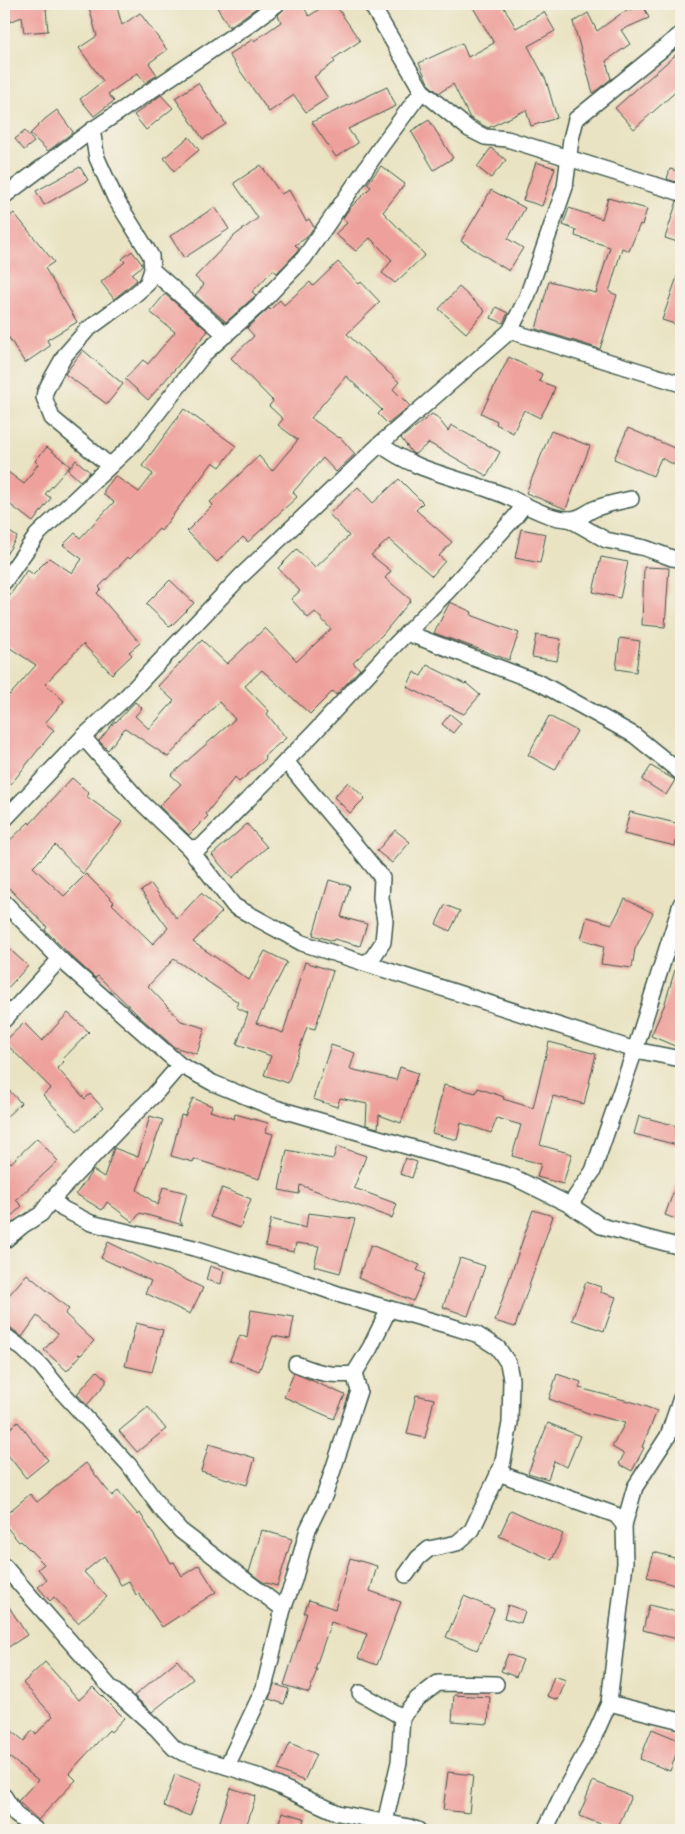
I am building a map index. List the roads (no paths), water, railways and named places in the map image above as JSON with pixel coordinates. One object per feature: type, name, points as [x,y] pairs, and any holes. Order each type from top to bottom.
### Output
[{"type":"street","points":[[4,196],[92,130],[249,26],[277,4]]},
{"type":"street","points":[[371,4],[422,91],[469,129],[485,137],[507,139],[569,157],[681,194]]},
{"type":"street","points":[[4,820],[83,737],[124,700],[241,576],[380,444],[510,331],[527,297],[565,187],[571,139],[576,119],[681,34]]},
{"type":"street","points":[[4,582],[38,535],[133,444],[205,353],[260,304],[304,258],[382,144],[422,91]]},
{"type":"street","points":[[92,130],[97,158],[115,198],[151,256],[152,270],[147,284],[87,330],[70,348],[44,397],[52,418],[110,466]]},
{"type":"street","points":[[152,270],[226,335]]},
{"type":"street","points":[[510,331],[681,384]]},
{"type":"street","points":[[380,444],[394,455],[426,470],[505,496],[554,516],[569,519],[581,518],[607,504],[631,499]]},
{"type":"street","points":[[189,848],[201,847],[286,761],[448,591],[516,517],[524,505]]},
{"type":"street","points":[[569,519],[606,540],[645,548],[672,558],[681,559]]},
{"type":"street","points":[[407,633],[540,683],[634,735],[681,773]]},
{"type":"street","points":[[83,737],[139,800],[189,848],[234,906],[302,942],[635,1050],[681,1059]]},
{"type":"street","points":[[286,761],[326,812],[353,840],[382,878],[381,898],[385,921],[383,942],[374,957],[366,963]]},
{"type":"street","points":[[4,902],[60,959],[180,1065],[213,1082],[272,1107],[513,1177],[570,1205],[601,1226],[681,1247]]},
{"type":"street","points":[[570,1205],[593,1171],[635,1050],[681,904]]},
{"type":"street","points":[[4,1020],[60,959]]},
{"type":"street","points":[[4,1241],[22,1226],[41,1214],[52,1199],[154,1095],[180,1065]]},
{"type":"street","points":[[52,1199],[62,1209],[91,1223],[194,1248],[476,1334],[498,1348],[508,1363],[511,1380],[510,1423],[505,1456],[472,1530],[457,1543],[429,1549],[418,1558],[406,1575]]},
{"type":"street","points":[[227,1766],[264,1688],[283,1609],[294,1580],[308,1529],[325,1494],[359,1391],[354,1374],[370,1348],[389,1309]]},
{"type":"street","points":[[4,1335],[41,1366],[63,1393],[129,1464],[161,1509],[181,1531],[283,1609]]},
{"type":"street","points":[[296,1364],[318,1373],[334,1375],[354,1374]]},
{"type":"street","points":[[545,1830],[593,1739],[609,1703],[625,1563],[624,1525],[635,1487],[668,1436],[681,1398]]},
{"type":"street","points":[[498,1473],[616,1515],[624,1525]]},
{"type":"street","points":[[4,1566],[109,1686],[174,1748],[183,1753],[227,1766],[283,1787],[309,1801],[338,1813],[418,1830]]},
{"type":"street","points":[[385,1822],[399,1762],[402,1717],[417,1699],[438,1683],[496,1684]]},
{"type":"street","points":[[360,1693],[402,1717]]},
{"type":"street","points":[[609,1703],[681,1721]]},
{"type":"street","points":[[4,1796],[16,1814],[36,1830]]}]
